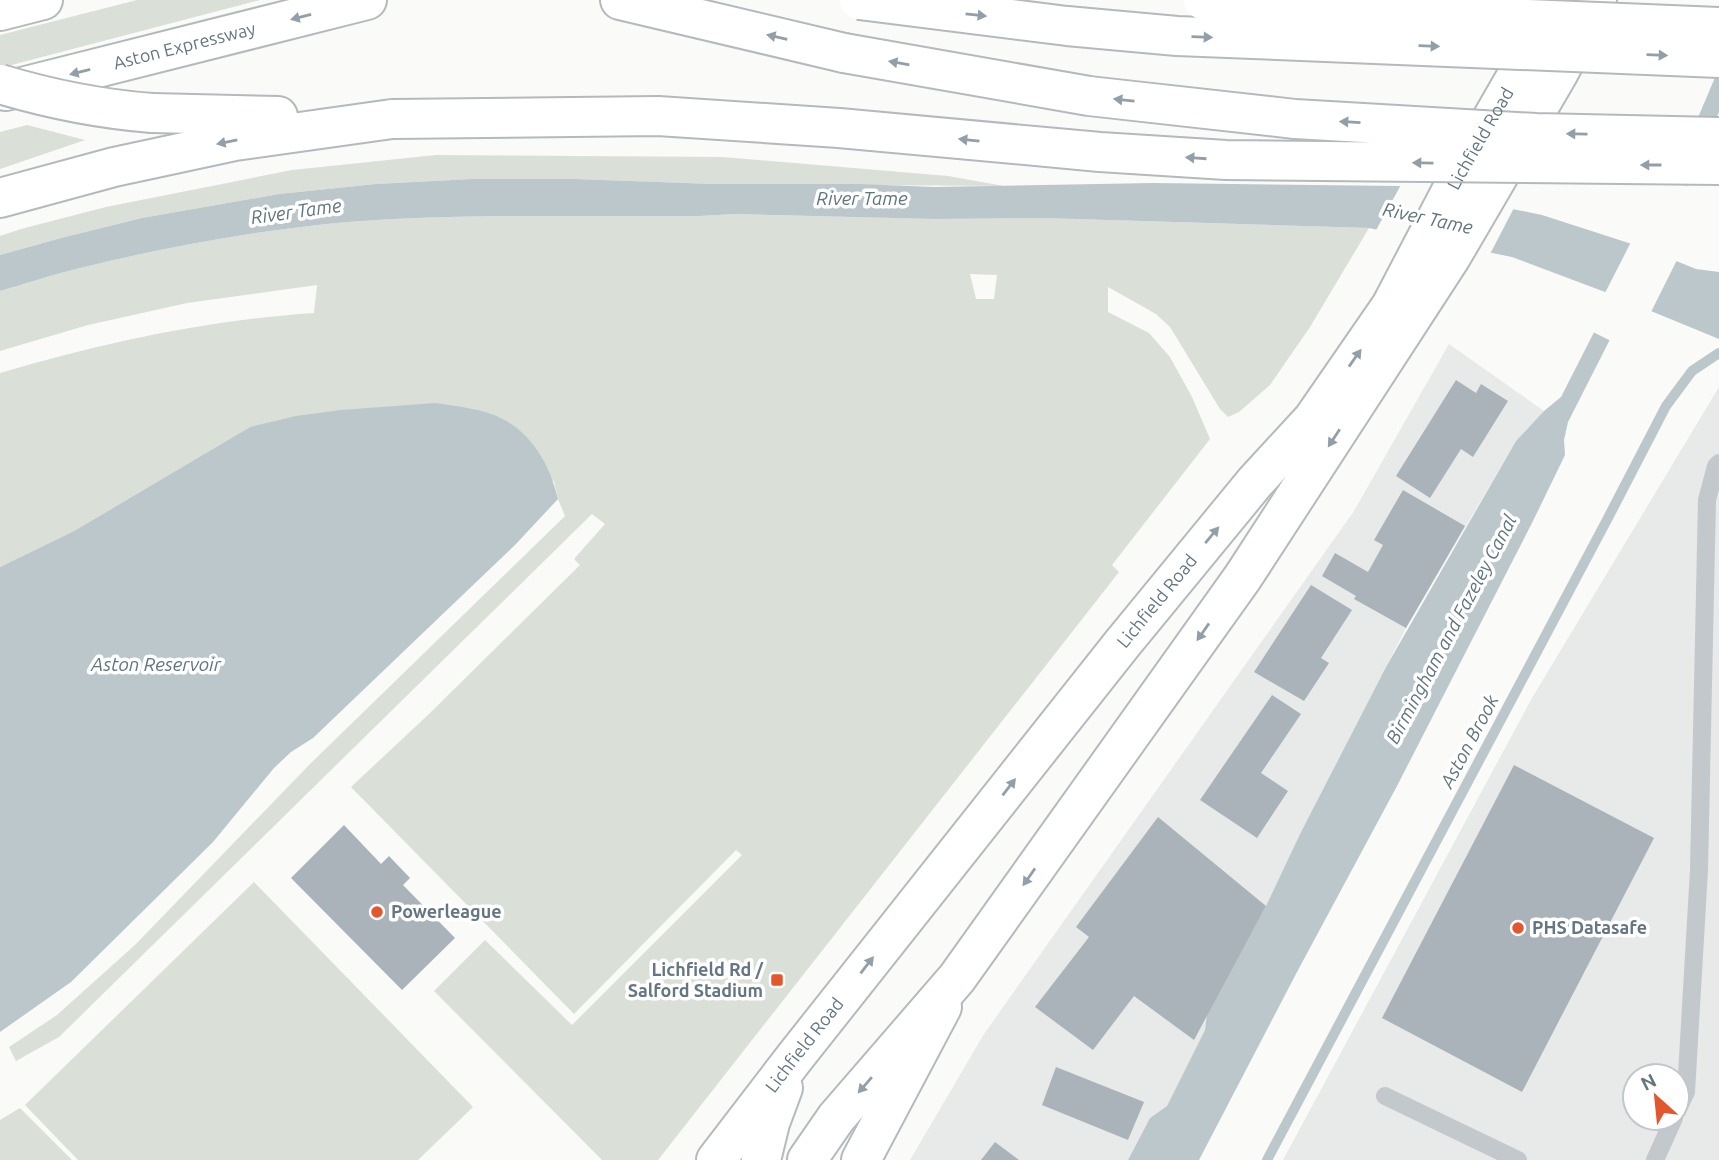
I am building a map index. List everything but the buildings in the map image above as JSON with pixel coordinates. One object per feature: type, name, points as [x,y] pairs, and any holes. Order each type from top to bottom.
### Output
[{"type":"main road","points":[[0,5],[15,0]]},
{"type":"main road","points":[[0,11],[43,0]]},
{"type":"main road","name":"Aston Expressway","points":[[0,92],[367,0]]},
{"type":"main road","points":[[620,0],[844,53],[1088,96],[1295,119],[1536,134],[1719,137]]},
{"type":"main road","points":[[859,0],[1067,26],[1177,36],[1719,58]]},
{"type":"main road","points":[[1203,0],[1288,9],[1719,27]]},
{"type":"main road","name":"Lichfield Road","points":[[807,1160],[836,1118],[957,978],[1243,577],[1436,253],[1459,176],[1520,70],[1574,7]]},
{"type":"main road","name":"Lichfield Road","points":[[716,1160],[1122,644],[1255,482],[1313,419],[1391,306],[1496,181],[1558,74],[1574,7]]},
{"type":"main road","points":[[0,84],[60,101],[152,113],[392,119],[658,117],[839,128],[1100,152],[1226,160],[1719,165]]},
{"type":"main road","points":[[0,198],[114,167],[235,141],[392,119]]},
{"type":"main road","points":[[860,1160],[957,978]]},
{"type":"main road","points":[[761,1160],[771,1123],[795,1057]]},
{"type":"lane","points":[[1688,1062],[1699,870],[1707,499],[1719,463]]},
{"type":"lane","points":[[1385,1096],[1518,1160]]},
{"type":"lane","points":[[1655,1160],[1668,1132]]},
{"type":"shaded area","points":[[137,0],[260,0],[0,68],[0,35]]},
{"type":"shaded area","points":[[27,125],[85,140],[0,169],[0,132]]},
{"type":"shaded area","points":[[436,155],[722,157],[948,176],[1004,186],[714,184],[575,179],[472,179],[376,184],[279,194],[142,218],[0,255],[0,236],[106,207],[292,170]]},
{"type":"shaded area","points":[[735,214],[934,219],[1043,218],[1369,228],[1310,327],[1270,385],[1239,412],[1228,417],[1220,409],[1170,327],[1156,314],[1108,287],[1108,312],[1149,333],[1170,357],[1192,397],[1210,439],[1112,565],[1119,572],[658,1160],[602,1160],[434,991],[485,940],[572,1025],[742,855],[736,850],[574,1014],[351,787],[580,565],[574,559],[605,524],[592,514],[59,1037],[16,1061],[9,1047],[57,1015],[136,944],[310,764],[565,516],[554,481],[250,427],[74,531],[0,567],[0,373],[155,334],[234,321],[314,313],[317,285],[187,303],[88,325],[0,351],[0,291],[67,271],[143,254],[211,240],[314,225],[436,217]],"holes":[[[970,274],[997,275],[994,299],[976,299]]]},
{"type":"shaded area","points":[[1449,344],[1544,411],[1516,441],[1406,628],[1266,906],[1207,1013],[1205,1030],[1167,1106],[1150,1118],[1128,1160],[910,1160],[984,1034],[1354,511]]},
{"type":"shaded area","points":[[1719,387],[1719,1160],[1283,1160],[1532,698]]},
{"type":"shaded area","points":[[254,882],[473,1107],[418,1160],[78,1160],[25,1105]]},
{"type":"shaded area","points":[[20,1108],[72,1160],[0,1160],[0,1120]]},
{"type":"water","points":[[1719,68],[1719,112],[1687,186],[1654,252],[1696,269],[1719,272],[1719,339],[1629,302],[1568,422],[1564,440],[1565,455],[1533,521],[1397,786],[1199,1160],[1128,1160],[1150,1118],[1167,1106],[1205,1030],[1207,1013],[1266,906],[1386,667],[1516,441],[1561,397],[1613,295],[1512,257],[1369,228],[1043,218],[934,219],[735,214],[436,217],[314,225],[211,240],[143,254],[67,271],[0,291],[0,255],[142,218],[279,194],[376,184],[472,179],[935,187],[1153,183],[1399,186],[1542,215],[1638,246],[1672,179]]},
{"type":"water","name":"Aston Reservoir","points":[[435,403],[494,415],[518,429],[544,461],[558,499],[515,545],[313,738],[291,752],[274,768],[213,842],[71,982],[0,1032],[0,567],[74,531],[250,427],[296,416],[341,410]]},
{"type":"pier","points":[[1669,177],[1690,188],[1659,251],[1678,258],[1650,314],[1631,306],[1613,342],[1591,331],[1608,297],[1604,295],[1632,240],[1636,242]]},
{"type":"pier","points":[[1402,183],[1515,206],[1489,256],[1375,232]]},
{"type":"waterway","name":"Aston Brook","points":[[1267,1160],[1666,406],[1692,371],[1719,353]]},
{"type":"place","name":"Powerleague","points":[[377,912]]},
{"type":"place","name":"PHS Datasafe","points":[[1518,928]]},
{"type":"place","name":"Lichfield Rd / Salford Stadium","points":[[777,980]]},
{"type":"water label","name":"River Tame","points":[[862,198]]},
{"type":"water label","name":"River Tame","points":[[296,211]]},
{"type":"water label","name":"River Tame","points":[[1428,218]]},
{"type":"water label","name":"Birmingham and Fazeley Canal","points":[[1451,629]]}]
